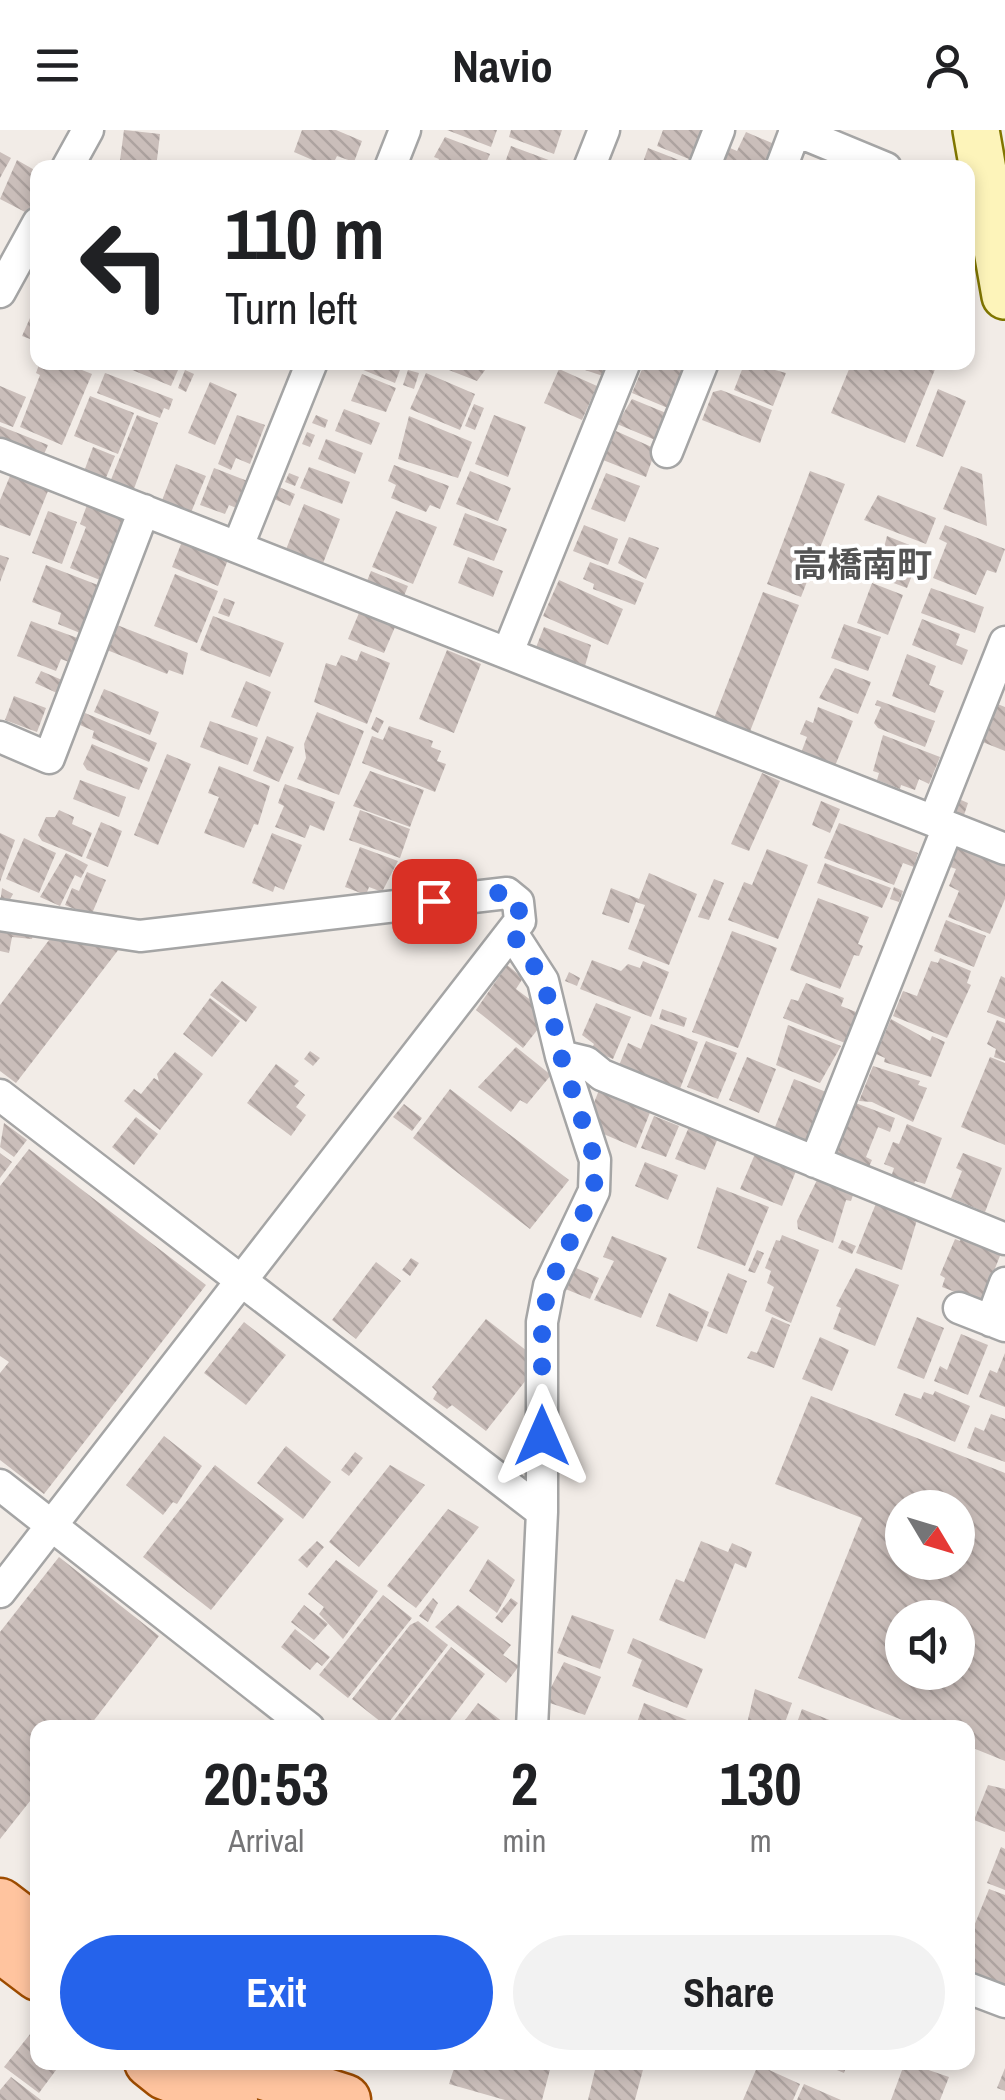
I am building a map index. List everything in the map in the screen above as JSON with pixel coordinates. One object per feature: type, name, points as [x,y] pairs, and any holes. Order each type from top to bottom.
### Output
[{"type":"main road","points":[[0,1904],[30,1927]]},
{"type":"main road","points":[[0,1946],[30,1969]]},
{"type":"main road","points":[[181,2070],[337,2099]]},
{"type":"street","points":[[72,160],[88,130]]},
{"type":"street","points":[[393,160],[406,130]]},
{"type":"street","points":[[592,160],[604,130]]},
{"type":"street","points":[[707,160],[719,130]]},
{"type":"street","points":[[784,160],[795,130],[867,160]]},
{"type":"street","points":[[976,130],[1005,296]]},
{"type":"street","points":[[0,292],[30,238]]},
{"type":"street","points":[[238,546],[309,370]]},
{"type":"street","points":[[508,652],[622,370]]},
{"type":"street","points":[[667,452],[700,370]]},
{"type":"street","points":[[0,454],[1005,849]]},
{"type":"street","points":[[0,737],[49,758],[144,510]]},
{"type":"street","points":[[816,1162],[1005,642]]},
{"type":"street","points":[[0,915],[140,936],[507,892],[518,902],[520,921],[0,1592]]},
{"type":"street","points":[[512,933],[544,981],[561,1056],[595,1160],[594,1191],[549,1286],[542,1322],[542,1512],[532,1720]]},
{"type":"street","points":[[561,1056],[586,1062],[602,1075],[1005,1238]]},
{"type":"street","points":[[0,1096],[240,1284],[542,1512]]},
{"type":"street","points":[[958,1308],[998,1323],[1005,1283]]},
{"type":"street","points":[[0,1485],[299,1720]]},
{"type":"street","points":[[975,1991],[1005,2002]]},
{"type":"building","points":[[124,130],[160,134],[157,160],[120,160]]},
{"type":"building","points":[[302,130],[336,130],[362,141],[355,160],[337,156],[335,160],[312,160],[294,152]]},
{"type":"building","points":[[447,130],[497,130],[491,147]]},
{"type":"building","points":[[511,130],[562,130],[554,154],[509,137]]},
{"type":"building","points":[[663,130],[706,130],[694,160],[657,146]]},
{"type":"building","points":[[746,132],[779,146],[773,160],[717,160],[723,145],[737,151]]},
{"type":"building","points":[[445,137],[490,154],[487,160],[434,157]]},
{"type":"building","points":[[511,146],[549,160],[506,160]]},
{"type":"building","points":[[648,148],[679,160],[644,160]]},
{"type":"building","points":[[0,152],[11,158],[0,178]]},
{"type":"building","points":[[17,160],[30,167],[27,213],[0,199]]},
{"type":"building","points":[[30,318],[30,339],[22,336]]},
{"type":"building","points":[[82,370],[92,374],[62,445],[20,427],[40,375],[36,373]]},
{"type":"building","points":[[132,370],[178,370],[171,386]]},
{"type":"building","points":[[185,370],[194,374],[186,392],[178,388]]},
{"type":"building","points":[[363,370],[400,370],[395,383]]},
{"type":"building","points":[[408,370],[419,373],[414,389],[403,385]]},
{"type":"building","points":[[449,370],[485,370],[477,381]]},
{"type":"building","points":[[559,370],[597,386],[582,420],[544,403]]},
{"type":"building","points":[[585,370],[609,370],[606,377]]},
{"type":"building","points":[[642,370],[691,370],[675,411],[632,393]]},
{"type":"building","points":[[742,370],[786,373],[773,406],[734,390]]},
{"type":"building","points":[[849,370],[935,370],[905,443],[831,413]]},
{"type":"building","points":[[105,373],[173,399],[169,410],[164,408],[160,418],[97,393]]},
{"type":"building","points":[[426,373],[475,394],[460,430],[410,409]]},
{"type":"building","points":[[362,374],[396,388],[386,412],[351,401]]},
{"type":"building","points":[[210,382],[237,394],[215,445],[188,433]]},
{"type":"building","points":[[0,386],[26,397],[13,427],[0,422]]},
{"type":"building","points":[[938,389],[966,401],[943,457],[916,446]]},
{"type":"building","points":[[721,390],[772,410],[760,443],[702,420],[713,392]]},
{"type":"building","points":[[90,396],[134,413],[118,454],[74,436]]},
{"type":"building","points":[[632,399],[671,415],[660,442],[617,424]]},
{"type":"building","points":[[474,404],[484,408],[475,430],[465,426]]},
{"type":"building","points":[[344,409],[380,423],[371,445],[335,431]]},
{"type":"building","points":[[137,415],[158,423],[131,497],[108,487]]},
{"type":"building","points":[[237,415],[265,425],[250,464],[236,458],[231,470],[218,464]]},
{"type":"building","points":[[316,415],[328,420],[325,428],[312,423]]},
{"type":"building","points":[[494,415],[526,427],[508,477],[475,464]]},
{"type":"building","points":[[409,416],[472,442],[458,478],[398,459]]},
{"type":"building","points":[[0,426],[48,445],[41,461],[0,444]]},
{"type":"building","points":[[616,431],[656,449],[646,477],[603,460]]},
{"type":"building","points":[[307,432],[315,435],[310,447],[302,444]]},
{"type":"building","points":[[326,439],[363,453],[355,474],[318,459]]},
{"type":"building","points":[[93,447],[115,456],[103,485],[82,477]]},
{"type":"building","points":[[176,464],[206,476],[190,515],[161,503]]},
{"type":"building","points":[[394,465],[449,486],[440,509],[430,505],[426,512],[391,498],[396,485],[388,481]]},
{"type":"building","points":[[961,466],[982,474],[987,526],[943,509]]},
{"type":"building","points":[[309,467],[350,482],[342,504],[300,488]]},
{"type":"building","points":[[214,468],[250,482],[239,509],[229,505],[225,514],[200,505]]},
{"type":"building","points":[[470,471],[511,488],[498,521],[456,504]]},
{"type":"building","points":[[810,471],[845,484],[801,597],[767,584]]},
{"type":"building","points":[[289,473],[299,477],[295,486],[285,482]]},
{"type":"building","points":[[606,473],[640,486],[625,522],[591,509]]},
{"type":"building","points":[[10,476],[48,491],[30,536],[0,525],[0,500]]},
{"type":"building","points":[[279,487],[295,494],[290,506],[274,499]]},
{"type":"building","points":[[878,495],[936,518],[926,544],[864,520]]},
{"type":"building","points":[[304,504],[340,519],[322,566],[285,552]]},
{"type":"building","points":[[87,505],[123,519],[121,525],[125,527],[100,580],[70,568],[86,527],[80,524]]},
{"type":"building","points":[[48,511],[77,522],[62,564],[32,553]]},
{"type":"building","points":[[396,511],[437,527],[413,584],[372,567]]},
{"type":"building","points":[[465,513],[507,529],[494,561],[453,545]]},
{"type":"building","points":[[584,525],[618,539],[608,565],[573,551]]},
{"type":"building","points":[[945,525],[1005,549],[996,573],[987,570],[976,595],[933,578],[947,543],[939,539]]},
{"type":"building","points":[[887,536],[922,550],[907,588],[872,575],[879,567]]},
{"type":"building","points":[[629,537],[659,548],[646,579],[618,563]]},
{"type":"building","points":[[183,539],[229,557],[218,586],[172,567]]},
{"type":"building","points":[[0,555],[9,558],[0,582]]},
{"type":"building","points":[[468,557],[503,571],[493,597],[458,583]]},
{"type":"building","points":[[590,562],[644,583],[635,605],[593,589],[594,584],[583,579]]},
{"type":"building","points":[[46,565],[103,587],[85,635],[58,624],[61,613],[32,602]]},
{"type":"building","points":[[371,571],[408,586],[402,601],[365,586]]},
{"type":"building","points":[[175,574],[218,591],[197,643],[154,626]]},
{"type":"building","points":[[559,580],[623,609],[608,645],[543,616]]},
{"type":"building","points":[[872,583],[903,595],[888,635],[857,623]]},
{"type":"building","points":[[931,588],[984,607],[975,633],[921,613]]},
{"type":"building","points":[[763,592],[799,605],[749,734],[713,721]]},
{"type":"building","points":[[224,598],[235,602],[229,617],[218,613]]},
{"type":"building","points":[[359,613],[395,627],[384,653],[348,639]]},
{"type":"building","points":[[213,616],[284,643],[270,677],[200,650]]},
{"type":"building","points":[[922,619],[960,634],[956,645],[968,650],[962,665],[912,645]]},
{"type":"building","points":[[31,621],[83,640],[74,664],[61,659],[56,671],[17,656]]},
{"type":"building","points":[[844,624],[881,637],[868,671],[831,658]]},
{"type":"building","points":[[117,625],[188,653],[183,675],[169,670],[167,674],[107,650]]},
{"type":"building","points":[[544,627],[591,645],[583,673],[533,655]]},
{"type":"building","points":[[447,650],[481,664],[454,733],[419,719]]},
{"type":"building","points":[[361,651],[390,663],[367,724],[314,702],[326,663],[336,666],[341,655],[357,661]]},
{"type":"building","points":[[907,654],[936,666],[929,685],[944,691],[935,713],[892,696]]},
{"type":"building","points":[[835,668],[871,682],[858,714],[819,698]]},
{"type":"building","points":[[41,671],[62,680],[57,693],[35,683]]},
{"type":"building","points":[[246,681],[271,692],[257,727],[231,717]]},
{"type":"building","points":[[104,689],[159,712],[150,735],[94,712]]},
{"type":"building","points":[[14,696],[46,708],[37,732],[5,720]]},
{"type":"building","points":[[877,700],[935,721],[925,747],[878,728],[874,723],[881,707],[875,705]]},
{"type":"building","points":[[990,701],[1005,707],[1005,751],[975,739]]},
{"type":"building","points":[[818,707],[853,721],[835,766],[801,753],[807,737],[800,734],[806,720],[813,723]]},
{"type":"building","points":[[317,712],[364,731],[339,795],[297,779],[306,758],[304,744]]},
{"type":"building","points":[[85,713],[157,743],[149,762],[92,738],[94,731],[80,725]]},
{"type":"building","points":[[376,717],[384,721],[378,733],[371,729]]},
{"type":"building","points":[[210,721],[258,738],[248,765],[200,747]]},
{"type":"building","points":[[389,726],[433,741],[431,747],[441,751],[437,761],[446,764],[435,792],[362,763],[372,736],[383,740]]},
{"type":"building","points":[[883,735],[940,757],[929,784],[919,779],[915,790],[901,785],[900,789],[877,780],[879,773],[873,771]]},
{"type":"building","points":[[267,736],[294,747],[279,782],[253,771]]},
{"type":"building","points":[[92,744],[148,768],[139,790],[87,770],[83,764]]},
{"type":"building","points":[[167,754],[191,764],[158,845],[134,835]]},
{"type":"building","points":[[219,766],[270,786],[258,825],[254,824],[244,848],[204,833],[219,797],[208,793]]},
{"type":"building","points":[[370,771],[424,790],[410,827],[353,806]]},
{"type":"building","points":[[762,773],[780,781],[749,851],[731,844]]},
{"type":"building","points":[[80,780],[126,797],[119,817],[73,799]]},
{"type":"building","points":[[285,784],[335,802],[324,831],[310,825],[305,838],[275,827],[284,806],[278,803]]},
{"type":"building","points":[[952,796],[968,803],[963,818],[946,811]]},
{"type":"building","points":[[821,801],[840,809],[830,833],[812,825]]},
{"type":"building","points":[[59,810],[74,817],[72,824],[92,833],[82,857],[42,841],[38,835],[46,817],[55,817]]},
{"type":"building","points":[[360,810],[410,829],[400,858],[349,840]]},
{"type":"building","points":[[101,822],[122,831],[108,867],[86,858]]},
{"type":"building","points":[[839,823],[918,853],[914,867],[903,863],[894,885],[824,858]]},
{"type":"building","points":[[0,833],[15,840],[0,882]]},
{"type":"building","points":[[272,833],[302,845],[284,890],[275,886],[273,892],[252,883]]},
{"type":"building","points":[[24,838],[56,853],[39,893],[6,879]]},
{"type":"building","points":[[951,842],[1005,866],[1005,899],[990,934],[948,917],[959,891],[949,886],[956,869],[942,864]]},
{"type":"building","points":[[360,847],[398,861],[382,892],[369,887],[366,895],[345,887]]},
{"type":"building","points":[[767,849],[808,865],[778,939],[728,920],[744,882],[752,885]]},
{"type":"building","points":[[66,853],[88,865],[81,878],[75,875],[60,906],[40,897]]},
{"type":"building","points":[[825,863],[891,888],[882,908],[817,883]]},
{"type":"building","points":[[87,872],[106,880],[91,916],[65,905],[72,888],[79,891]]},
{"type":"building","points":[[649,873],[697,894],[669,965],[628,949],[645,905],[636,902],[629,923],[602,914],[611,888],[639,899]]},
{"type":"building","points":[[714,879],[724,883],[709,920],[698,917]]},
{"type":"building","points":[[894,887],[903,891],[899,902],[890,899]]},
{"type":"building","points":[[2,888],[13,894],[6,907],[0,904]]},
{"type":"building","points":[[818,898],[869,917],[858,944],[863,946],[859,956],[854,955],[840,989],[790,970]]},
{"type":"building","points":[[946,920],[986,936],[974,967],[934,951]]},
{"type":"building","points":[[0,926],[34,931],[32,939],[12,937],[9,953],[0,951]]},
{"type":"building","points":[[732,931],[777,948],[738,1048],[692,1032]]},
{"type":"building","points":[[52,936],[119,949],[16,1083],[0,1071],[0,1005]]},
{"type":"building","points":[[940,958],[971,971],[967,983],[971,985],[947,1038],[893,1016],[903,991],[917,996],[931,961],[938,963]]},
{"type":"building","points":[[592,960],[621,971],[628,964],[640,968],[643,961],[669,972],[651,1017],[580,989]]},
{"type":"building","points":[[507,965],[523,978],[516,989],[536,1004],[542,1024],[523,1048],[476,1010]]},
{"type":"building","points":[[569,972],[580,978],[577,986],[565,981]]},
{"type":"building","points":[[1001,976],[1005,978],[1005,1019],[987,1012]]},
{"type":"building","points":[[222,981],[257,1007],[246,1022],[210,995]]},
{"type":"building","points":[[806,983],[844,998],[841,1006],[856,1012],[845,1043],[783,1018],[791,999],[798,1001]]},
{"type":"building","points":[[210,998],[240,1021],[212,1057],[183,1034]]},
{"type":"building","points":[[596,1003],[631,1017],[613,1059],[591,1050],[594,1044],[582,1035]]},
{"type":"building","points":[[662,1009],[687,1018],[684,1027],[659,1019]]},
{"type":"building","points":[[891,1019],[930,1041],[932,1036],[945,1042],[931,1077],[884,1062],[885,1058],[876,1054]]},
{"type":"building","points":[[997,1020],[1005,1023],[1005,1061],[994,1057],[996,1049],[987,1044]]},
{"type":"building","points":[[651,1024],[698,1042],[678,1094],[618,1068],[628,1043],[641,1049]]},
{"type":"building","points":[[788,1025],[841,1046],[820,1083],[776,1065]]},
{"type":"building","points":[[706,1041],[737,1053],[718,1099],[687,1087]]},
{"type":"building","points":[[516,1047],[551,1075],[527,1104],[520,1100],[511,1112],[478,1087]]},
{"type":"building","points":[[310,1051],[320,1058],[313,1066],[304,1059]]},
{"type":"building","points":[[175,1052],[203,1074],[160,1130],[124,1101],[134,1089],[141,1094],[154,1078],[159,1081],[157,1074]]},
{"type":"building","points":[[747,1057],[776,1069],[759,1113],[729,1100]]},
{"type":"building","points":[[990,1057],[1005,1063],[1005,1145],[961,1127]]},
{"type":"building","points":[[276,1064],[299,1081],[294,1086],[305,1095],[296,1107],[306,1115],[291,1136],[247,1103]]},
{"type":"building","points":[[873,1066],[920,1081],[918,1085],[927,1088],[913,1122],[872,1102],[859,1101]]},
{"type":"building","points":[[794,1079],[826,1092],[804,1145],[773,1132]]},
{"type":"building","points":[[450,1089],[569,1180],[530,1229],[413,1138]]},
{"type":"building","points":[[599,1090],[651,1110],[636,1148],[592,1129],[597,1116],[590,1113]]},
{"type":"building","points":[[853,1102],[895,1118],[890,1132],[878,1127],[866,1157],[872,1160],[868,1169],[832,1155]]},
{"type":"building","points":[[404,1104],[422,1118],[412,1131],[393,1117]]},
{"type":"building","points":[[654,1116],[679,1126],[666,1157],[641,1148]]},
{"type":"building","points":[[136,1117],[158,1134],[134,1165],[112,1147]]},
{"type":"building","points":[[4,1123],[27,1140],[14,1157],[0,1147]]},
{"type":"building","points":[[907,1124],[942,1138],[925,1184],[915,1181],[913,1186],[891,1177],[894,1168],[884,1164],[893,1142],[899,1144]]},
{"type":"building","points":[[689,1127],[718,1138],[705,1170],[675,1159]]},
{"type":"building","points":[[29,1149],[206,1285],[44,1494],[0,1460],[0,1373],[9,1362],[0,1356],[0,1186]]},
{"type":"building","points":[[0,1153],[12,1162],[0,1178]]},
{"type":"building","points":[[963,1153],[1002,1168],[985,1212],[951,1198],[962,1171],[956,1168]]},
{"type":"building","points":[[755,1154],[796,1171],[782,1206],[740,1189]]},
{"type":"building","points":[[645,1162],[678,1175],[668,1200],[635,1186]]},
{"type":"building","points":[[818,1178],[854,1192],[851,1201],[846,1200],[833,1243],[798,1229],[797,1221]]},
{"type":"building","points":[[717,1187],[769,1207],[745,1266],[697,1248]]},
{"type":"building","points":[[877,1201],[917,1220],[902,1270],[856,1253]]},
{"type":"building","points":[[963,1233],[1003,1248],[982,1302],[942,1287],[945,1278],[940,1275],[955,1239],[960,1241]]},
{"type":"building","points":[[782,1235],[819,1250],[791,1323],[765,1311],[774,1287],[767,1283],[771,1271],[765,1268],[776,1240],[780,1241]]},
{"type":"building","points":[[612,1236],[667,1258],[641,1318],[594,1300],[614,1261],[603,1257]]},
{"type":"building","points":[[842,1240],[856,1246],[852,1254],[838,1248]]},
{"type":"building","points":[[757,1250],[764,1253],[755,1273],[748,1271]]},
{"type":"building","points":[[411,1258],[419,1263],[410,1276],[402,1270]]},
{"type":"building","points":[[376,1262],[401,1281],[356,1339],[332,1320]]},
{"type":"building","points":[[567,1264],[599,1278],[590,1299],[558,1286]]},
{"type":"building","points":[[856,1268],[899,1285],[875,1346],[833,1329],[841,1308],[836,1306]]},
{"type":"building","points":[[728,1273],[747,1281],[727,1334],[707,1326]]},
{"type":"building","points":[[669,1293],[709,1312],[697,1342],[656,1326]]},
{"type":"building","points":[[772,1317],[790,1325],[774,1368],[747,1358],[751,1351],[757,1353]]},
{"type":"building","points":[[917,1317],[944,1328],[924,1379],[897,1368]]},
{"type":"building","points":[[486,1319],[527,1351],[526,1380],[486,1431],[452,1405],[447,1409],[433,1399],[437,1392],[432,1387]]},
{"type":"building","points":[[244,1322],[286,1355],[246,1405],[204,1373]]},
{"type":"building","points":[[961,1334],[988,1345],[968,1395],[934,1381],[940,1366],[947,1370]]},
{"type":"building","points":[[820,1337],[849,1350],[832,1391],[802,1379]]},
{"type":"building","points":[[1005,1353],[1005,1407],[979,1397],[990,1370],[997,1373]]},
{"type":"building","points":[[935,1391],[970,1406],[955,1442],[895,1415],[904,1393],[921,1399],[924,1392],[933,1395]]},
{"type":"building","points":[[811,1396],[1005,1473],[1005,1761],[975,1749],[975,1720],[902,1720],[798,1678],[862,1518],[775,1484]]},
{"type":"building","points":[[991,1414],[1005,1419],[1005,1462],[967,1448],[975,1427],[984,1431]]},
{"type":"building","points":[[164,1436],[202,1466],[177,1504],[173,1502],[163,1515],[126,1485]]},
{"type":"building","points":[[286,1446],[331,1482],[303,1519],[257,1483]]},
{"type":"building","points":[[355,1452],[363,1458],[349,1476],[341,1470]]},
{"type":"building","points":[[215,1465],[284,1519],[211,1610],[143,1557]]},
{"type":"building","points":[[390,1465],[425,1485],[359,1567],[329,1542]]},
{"type":"building","points":[[448,1509],[479,1527],[416,1608],[387,1586]]},
{"type":"building","points":[[317,1541],[324,1547],[307,1568],[298,1560]]},
{"type":"building","points":[[701,1541],[728,1552],[732,1543],[752,1552],[746,1568],[735,1563],[705,1639],[659,1620],[676,1579],[684,1582]]},
{"type":"building","points":[[59,1557],[159,1636],[94,1720],[30,1720],[30,1801],[0,1839],[0,1632]]},
{"type":"building","points":[[488,1559],[515,1580],[497,1613],[469,1591]]},
{"type":"building","points":[[336,1560],[378,1591],[343,1639],[319,1614],[324,1607],[308,1594]]},
{"type":"building","points":[[383,1595],[412,1618],[348,1698],[319,1675]]},
{"type":"building","points":[[433,1598],[438,1603],[428,1622],[419,1616]]},
{"type":"building","points":[[511,1598],[518,1603],[502,1623],[495,1618]]},
{"type":"building","points":[[304,1605],[328,1624],[314,1640],[291,1622]]},
{"type":"building","points":[[458,1605],[511,1645],[503,1655],[519,1666],[506,1683],[435,1627]]},
{"type":"building","points":[[572,1615],[614,1630],[600,1669],[557,1653]]},
{"type":"building","points":[[418,1621],[448,1645],[391,1720],[378,1720],[352,1699],[410,1625]]},
{"type":"building","points":[[295,1629],[330,1657],[322,1666],[317,1662],[310,1670],[281,1647]]},
{"type":"building","points":[[633,1638],[703,1669],[687,1708],[632,1686],[642,1660],[627,1653]]},
{"type":"building","points":[[451,1647],[485,1674],[450,1720],[394,1720]]},
{"type":"building","points":[[564,1662],[601,1677],[585,1715],[544,1701]]},
{"type":"building","points":[[755,1689],[792,1703],[786,1720],[748,1720]]},
{"type":"building","points":[[478,1703],[500,1720],[465,1720]]},
{"type":"building","points":[[644,1703],[687,1720],[638,1720]]},
{"type":"building","points":[[802,1709],[830,1720],[798,1720]]},
{"type":"building","points":[[988,1785],[1005,1789],[1005,1832],[975,1818]]},
{"type":"building","points":[[1001,1847],[1005,1849],[1005,1890],[987,1883]]},
{"type":"building","points":[[989,1889],[1005,1895],[1005,1988],[975,1976],[975,1924]]},
{"type":"building","points":[[30,2034],[30,2070],[56,2070],[39,2093],[4,2067]]},
{"type":"building","points":[[1005,2068],[1005,2091],[997,2088]]},
{"type":"building","points":[[453,2070],[550,2070],[542,2100],[505,2100],[449,2084]]},
{"type":"building","points":[[595,2070],[643,2070],[635,2100],[588,2100]]},
{"type":"building","points":[[756,2070],[769,2070],[800,2084],[793,2100],[743,2100]]},
{"type":"building","points":[[902,2070],[928,2070],[949,2077],[940,2100],[891,2100]]},
{"type":"building","points":[[11,2077],[41,2100],[0,2100],[0,2090]]},
{"type":"building","points":[[804,2084],[841,2100],[797,2100]]},
{"type":"district","name":"高橋南町","points":[[862,565]]},
{"type":"route","points":[[434,901],[507,892],[518,902],[520,921],[512,933],[544,981],[561,1056],[595,1160],[594,1191],[549,1286],[542,1322],[542,1436]]}]
